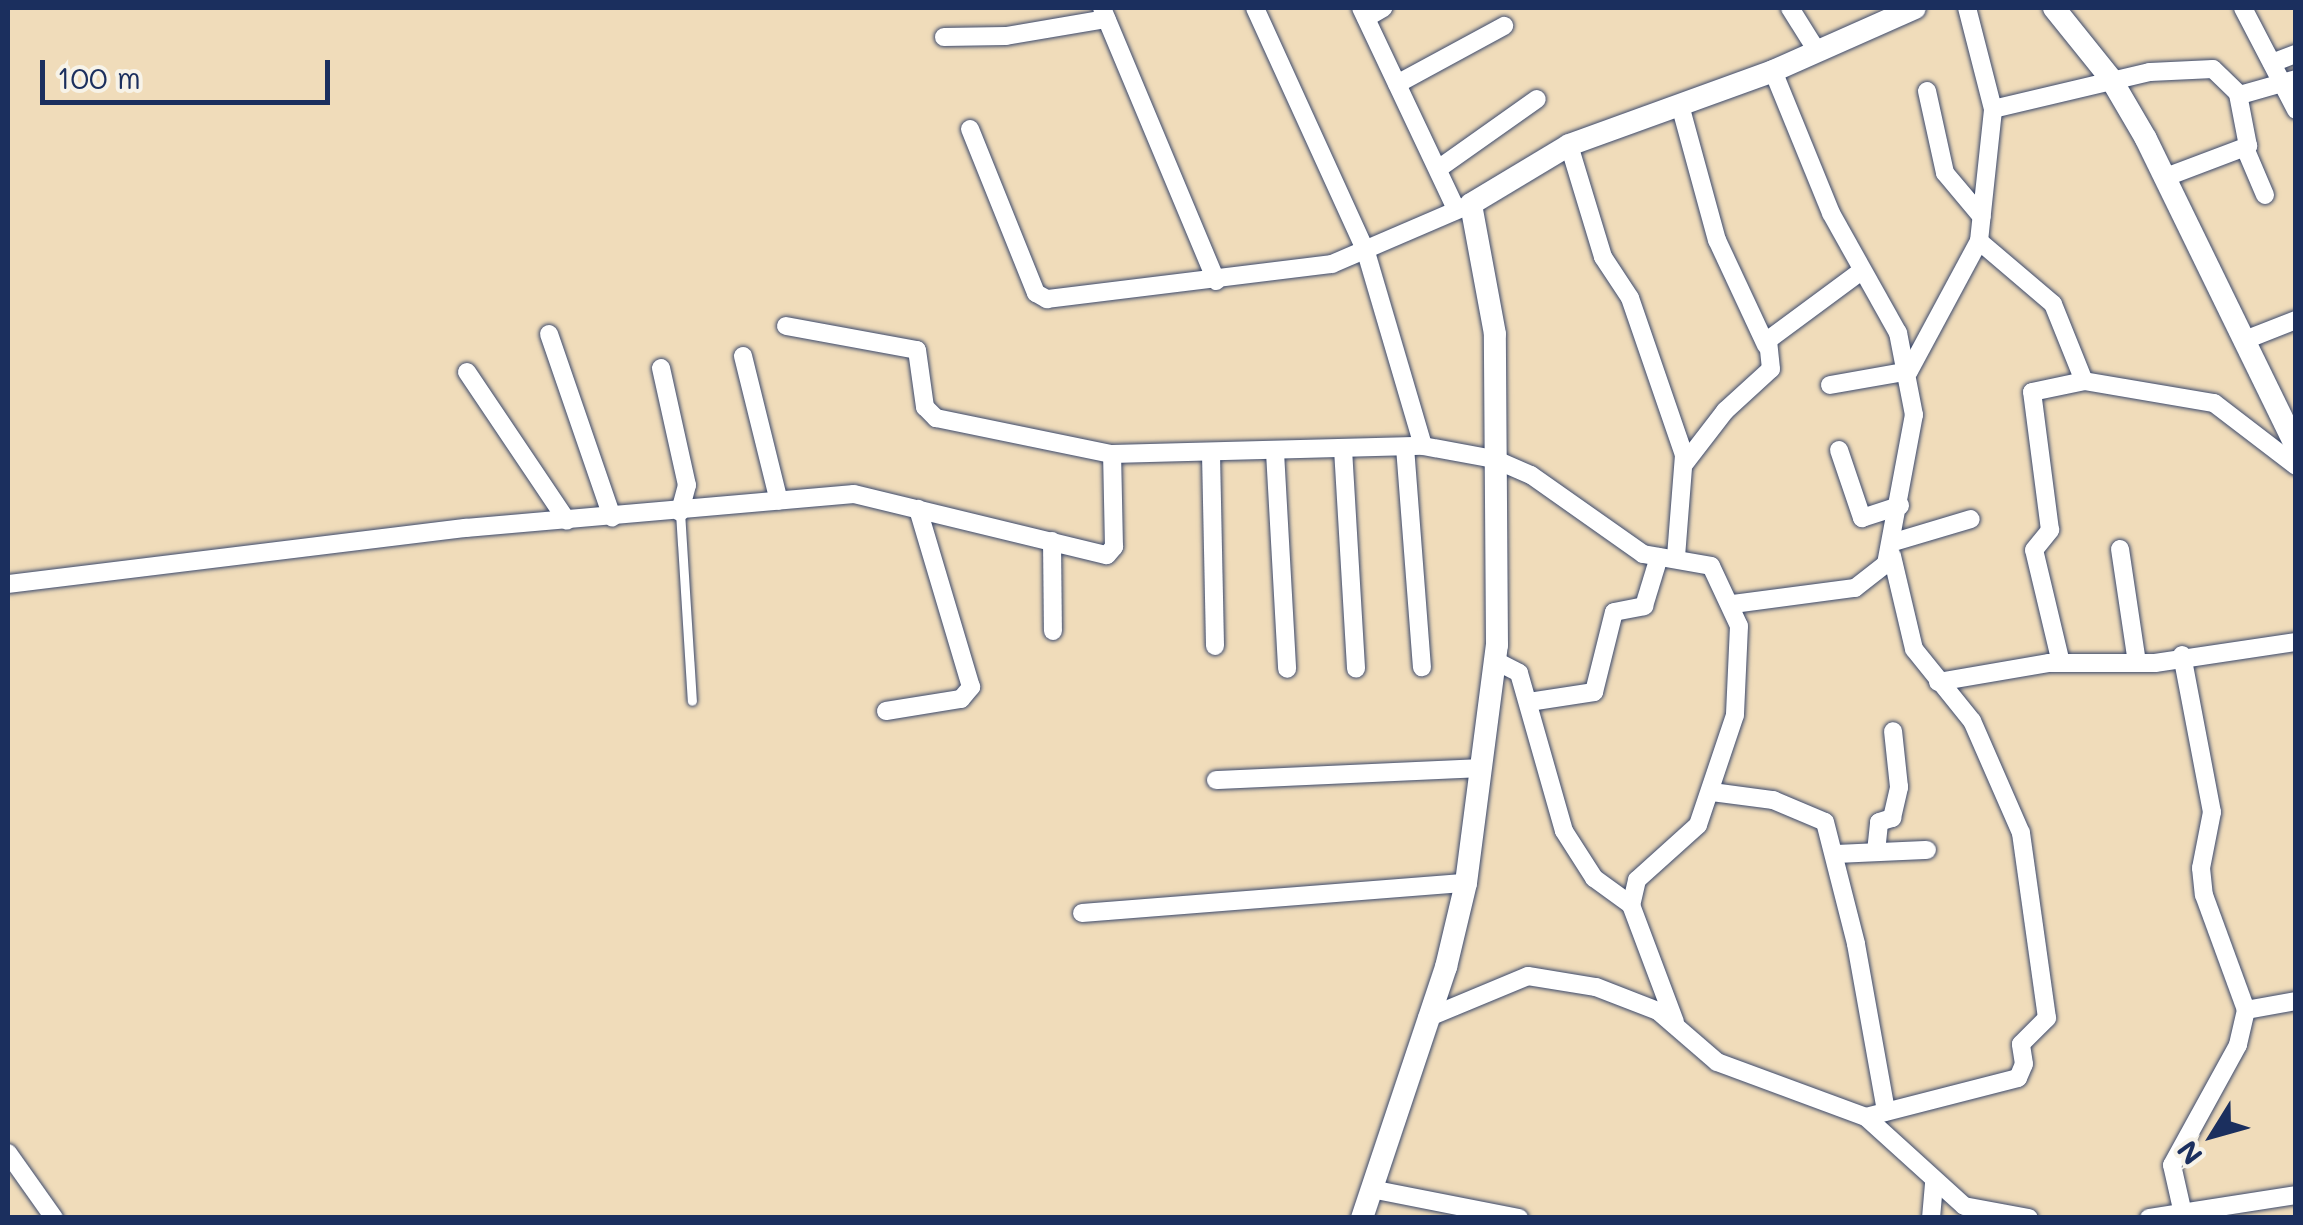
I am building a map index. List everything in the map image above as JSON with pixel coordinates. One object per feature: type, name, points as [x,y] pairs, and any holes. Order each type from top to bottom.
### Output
[{"type":"street","points":[[1255,8],[1366,252],[1414,446],[1422,667]]},
{"type":"street","points":[[1362,1218],[1466,882],[1494,660],[1493,297],[1463,205],[1438,169],[1364,13],[1383,8]]},
{"type":"street","points":[[1790,8],[1817,51]]},
{"type":"street","points":[[970,129],[1041,298],[1216,281],[1366,252],[1463,205],[1569,145],[1773,71],[1915,8]]},
{"type":"street","points":[[1909,370],[1979,241],[1993,109],[1967,8]]},
{"type":"street","points":[[2054,8],[2111,78],[2166,177],[2296,448]]},
{"type":"street","points":[[2243,8],[2272,63],[2289,81],[2296,110]]},
{"type":"street","points":[[944,36],[1006,36],[1105,13],[1216,281]]},
{"type":"street","points":[[1397,84],[1504,26]]},
{"type":"street","points":[[2272,63],[2296,54]]},
{"type":"street","points":[[1993,109],[2111,78],[2214,70],[2238,94],[2245,148],[2265,195]]},
{"type":"street","points":[[1773,71],[1860,272],[1893,321],[1909,370],[1914,415],[1894,549],[1907,632],[1938,682],[1977,729],[2022,833],[2046,1018],[2020,1044],[2024,1064],[2018,1078],[1866,1117]]},
{"type":"street","points":[[2238,94],[2289,81]]},
{"type":"street","points":[[1927,91],[1945,173],[1982,217]]},
{"type":"street","points":[[1438,169],[1537,99]]},
{"type":"street","points":[[1529,702],[1594,692],[1614,612],[1644,606],[1667,556],[1686,463],[1725,411],[1771,369],[1766,345],[1717,240],[1680,106]]},
{"type":"street","points":[[1569,145],[1603,257],[1630,298],[1686,463]]},
{"type":"street","points":[[2166,177],[2245,148]]},
{"type":"street","points":[[1979,241],[2054,304],[2084,382]]},
{"type":"street","points":[[1766,345],[1860,272]]},
{"type":"street","points":[[2244,340],[2296,320]]},
{"type":"street","points":[[786,326],[917,350],[924,407],[936,418],[1112,454],[1414,446],[1494,459],[1531,475],[1632,547],[1711,566],[1734,604],[1742,646],[1740,690],[1712,792],[1692,836],[1637,880],[1632,905],[1675,1022]]},
{"type":"street","points":[[549,334],[612,517]]},
{"type":"street","points":[[743,356],[779,500]]},
{"type":"street","points":[[662,368],[687,486],[680,512]]},
{"type":"street","points":[[1830,385],[1909,370]]},
{"type":"street","points":[[468,372],[567,521]]},
{"type":"street","points":[[2060,663],[2034,550],[2050,530],[2032,392],[2084,382],[2214,404],[2296,466]]},
{"type":"street","points":[[1343,449],[1356,670]]},
{"type":"street","points":[[1839,450],[1862,518],[1900,506]]},
{"type":"street","points":[[1275,452],[1287,670]]},
{"type":"street","points":[[8,584],[567,521],[854,494],[1052,542],[1112,552],[1112,454]]},
{"type":"street","points":[[1211,454],[1215,646]]},
{"type":"street","points":[[886,711],[961,699],[971,687],[918,509]]},
{"type":"street","points":[[1734,604],[1855,588],[1894,549],[1971,519]]},
{"type":"street","points":[[1052,542],[1052,631]]},
{"type":"street","points":[[2120,549],[2137,664]]},
{"type":"street","points":[[1938,682],[2060,663],[2137,664],[2296,642]]},
{"type":"street","points":[[2182,655],[2212,812],[2201,868],[2204,894],[2246,1010],[2238,1046],[2172,1165],[2184,1215]]},
{"type":"street","points":[[1494,660],[1517,668],[1564,831],[1603,888],[1632,905]]},
{"type":"street","points":[[1876,852],[1880,822],[1892,818],[1898,787],[1893,731]]},
{"type":"street","points":[[1216,780],[1479,768]]},
{"type":"street","points":[[1712,792],[1759,797],[1820,817],[1834,854],[1886,1110]]},
{"type":"street","points":[[1834,854],[1927,850]]},
{"type":"street","points":[[1082,913],[1250,905],[1466,882]]},
{"type":"street","points":[[1427,1018],[1528,976],[1596,987],[1675,1022],[1717,1062],[1866,1117],[1934,1182],[1974,1210],[2030,1218]]},
{"type":"street","points":[[2246,1010],[2296,1001]]},
{"type":"street","points":[[8,1153],[54,1218]]},
{"type":"street","points":[[1931,1218],[1934,1182]]},
{"type":"street","points":[[1371,1188],[1518,1218]]},
{"type":"street","points":[[2149,1218],[2296,1195]]},
{"type":"lane","points":[[680,512],[692,701]]}]
